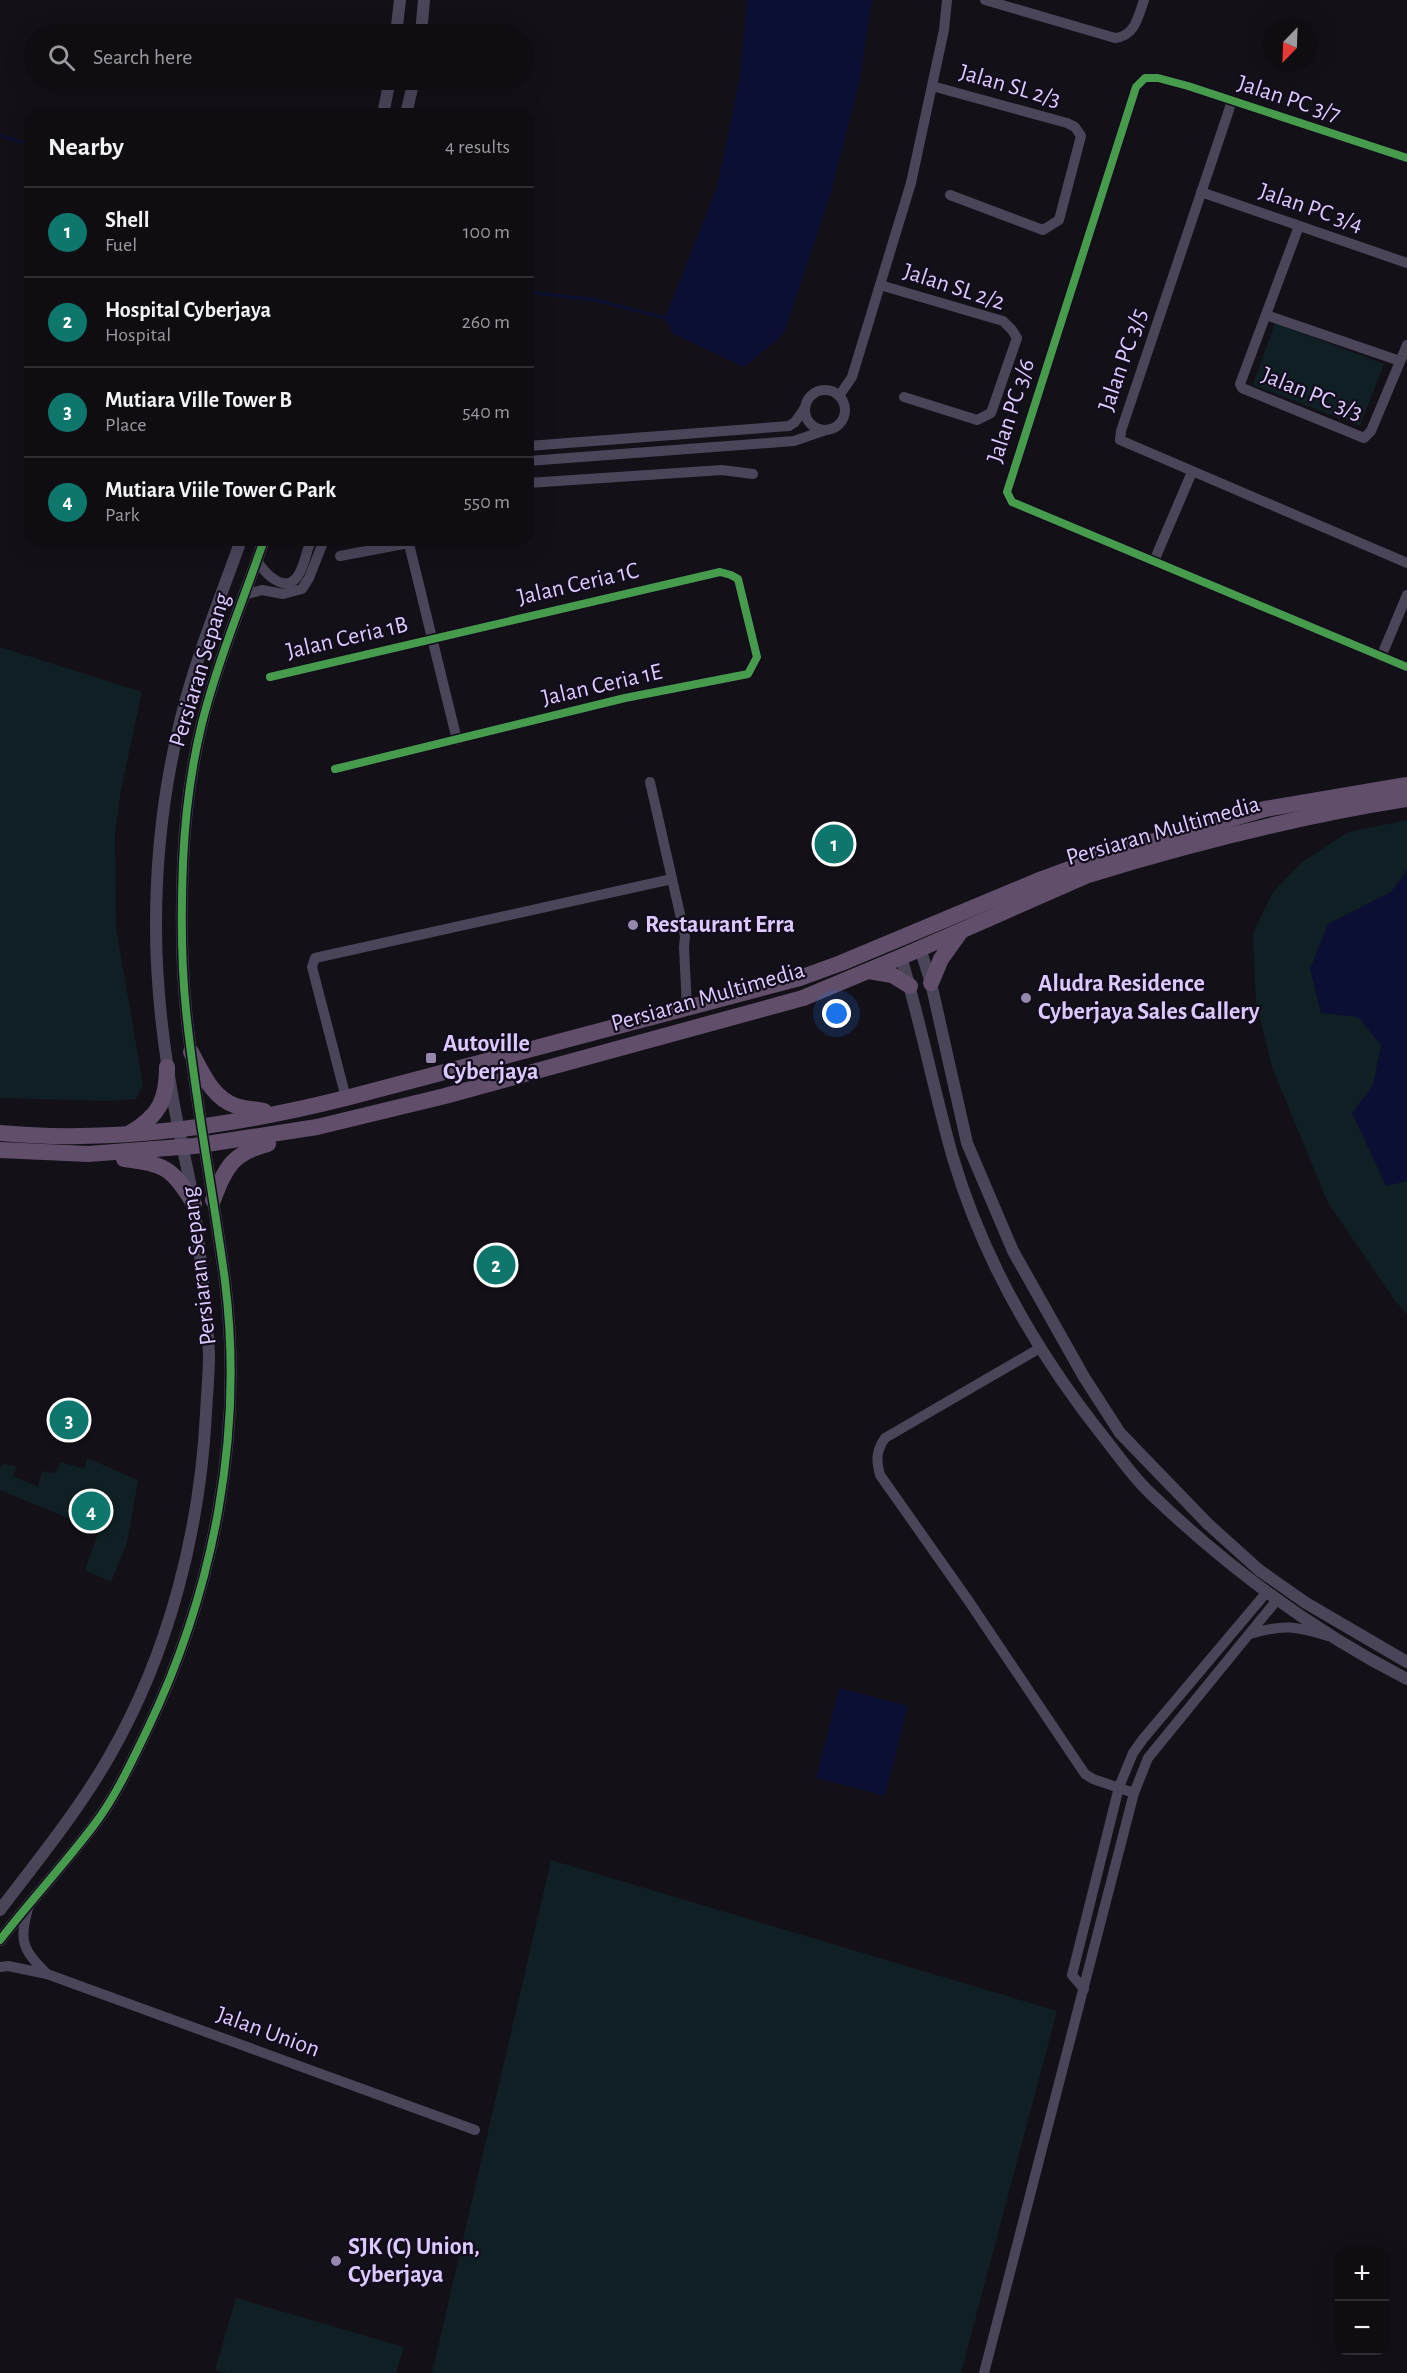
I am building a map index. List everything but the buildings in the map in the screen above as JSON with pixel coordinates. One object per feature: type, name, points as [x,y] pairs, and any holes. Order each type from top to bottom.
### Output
[{"type":"main road","name":"Persiaran Multimedia","points":[[0,1133],[40,1137],[126,1135],[279,1115],[800,978],[1103,856],[1265,809],[1407,785]]},
{"type":"main road","name":"Persiaran Multimedia","points":[[0,1150],[88,1154],[183,1148],[317,1127],[456,1093],[802,998],[1088,875],[1117,866],[1271,824],[1344,809],[1407,800]]},
{"type":"main road","points":[[931,983],[941,959],[962,930]]},
{"type":"main road","points":[[868,971],[892,975],[910,986]]},
{"type":"main road","points":[[191,1052],[210,1086],[224,1101],[238,1107],[279,1115]]},
{"type":"main road","points":[[126,1135],[150,1119],[159,1108],[165,1095],[167,1067]]},
{"type":"main road","points":[[213,1200],[229,1165],[245,1151],[278,1142],[317,1127]]},
{"type":"main road","points":[[88,1154],[154,1163],[170,1171],[194,1204]]},
{"type":"street","points":[[397,24],[400,0]]},
{"type":"street","points":[[422,24],[424,0]]},
{"type":"street","points":[[839,396],[852,377],[911,183],[944,30],[947,0]]},
{"type":"street","points":[[985,0],[1115,38],[1132,31],[1144,0]]},
{"type":"street","name":"Jalan PC 3/6","points":[[1158,78],[1145,78],[1136,87],[1007,492],[1012,502],[1407,668]]},
{"type":"street","name":"Jalan PC 3/7","points":[[1158,78],[1407,158]]},
{"type":"street","name":"Jalan SL 2/3","points":[[932,86],[1067,123],[1075,127],[1081,136],[1059,220],[1043,230],[950,195]]},
{"type":"street","points":[[384,108],[388,90]]},
{"type":"street","points":[[407,108],[412,90]]},
{"type":"street","name":"Jalan PC 3/5","points":[[1232,101],[1121,431],[1120,440],[1407,563]]},
{"type":"street","name":"Jalan PC 3/4","points":[[1201,192],[1407,263]]},
{"type":"street","name":"Jalan PC 3/3","points":[[1299,226],[1240,384],[1242,388],[1364,438],[1371,431],[1407,345]]},
{"type":"street","name":"Jalan SL 2/2","points":[[880,285],[1003,321],[1017,338],[992,413],[985,417],[977,420],[904,397]]},
{"type":"street","points":[[1266,315],[1400,361]]},
{"type":"street","points":[[534,446],[789,426],[795,422],[809,398],[818,391],[829,390],[839,396],[845,406],[844,417],[837,426],[795,441],[534,461]]},
{"type":"street","points":[[804,409],[810,424],[826,430]]},
{"type":"street","points":[[534,483],[722,470],[753,474]]},
{"type":"street","points":[[1154,561],[1192,472]]},
{"type":"street","name":"Persiaran Sepang","points":[[0,1910],[60,1830],[110,1755],[136,1703],[168,1624],[198,1501],[205,1436],[209,1360],[207,1313],[194,1204],[167,1067],[156,927],[163,813],[181,717],[209,626],[239,546]]},
{"type":"street","name":"Persiaran Sepang","points":[[0,1940],[95,1824],[131,1764],[176,1664],[191,1623],[205,1573],[223,1479],[228,1438],[229,1337],[226,1294],[200,1127],[185,1000],[182,927],[186,817],[202,723],[213,683],[262,546]]},
{"type":"street","points":[[257,561],[265,574],[274,581],[284,584],[294,581],[300,573],[309,546]]},
{"type":"street","points":[[244,595],[262,590],[283,594],[302,589],[322,546]]},
{"type":"street","points":[[340,556],[386,546]]},
{"type":"street","points":[[410,546],[457,740]]},
{"type":"street","name":"Jalan Ceria 1C","points":[[434,638],[720,572],[738,579],[757,657],[753,667]]},
{"type":"street","points":[[1381,657],[1407,595]]},
{"type":"street","name":"Jalan Ceria 1B","points":[[270,677],[434,638]]},
{"type":"street","name":"Jalan Ceria 1E","points":[[334,770],[625,698],[748,674],[753,667]]},
{"type":"street","points":[[650,782],[685,936],[687,1009]]},
{"type":"street","points":[[346,1098],[312,967],[315,958],[672,879]]},
{"type":"street","points":[[920,948],[931,983],[967,1143],[1013,1251],[1084,1377],[1120,1433],[1208,1524],[1260,1570],[1306,1603],[1407,1662]]},
{"type":"street","points":[[901,957],[954,1159],[988,1251],[1017,1310],[1070,1395],[1149,1492],[1249,1581],[1339,1640],[1407,1679]]},
{"type":"street","points":[[1040,1348],[885,1438],[876,1454],[877,1464],[880,1475],[1085,1774],[1134,1793]]},
{"type":"street","points":[[984,2373],[1134,1793],[1148,1758],[1250,1634],[1271,1597]]},
{"type":"street","points":[[1084,1989],[1072,1975],[1119,1787],[1130,1760],[1143,1738],[1271,1597]]},
{"type":"street","points":[[1250,1634],[1268,1628],[1298,1627],[1339,1640]]},
{"type":"street","name":"Jalan Union","points":[[30,1902],[23,1927],[24,1943],[29,1956],[47,1974]]},
{"type":"street","name":"Jalan Union","points":[[0,1967],[8,1966],[47,1974],[474,2130]]},
{"type":"shaded area","points":[[747,0],[872,0],[860,80],[830,196],[784,334],[744,367],[673,334],[665,318],[717,187],[740,76]]},
{"type":"shaded area","points":[[1275,323],[1384,364],[1360,426],[1253,385]]},
{"type":"shaded area","points":[[0,647],[142,692],[121,790],[115,833],[116,928],[143,1085],[136,1099],[109,1101],[0,1098]]},
{"type":"shaded area","points":[[1407,820],[1407,1314],[1396,1302],[1328,1203],[1272,1067],[1256,1002],[1253,933],[1273,892],[1302,862],[1348,832]]},
{"type":"shaded area","points":[[1407,870],[1407,1181],[1386,1186],[1352,1113],[1373,1085],[1381,1045],[1358,1017],[1321,1013],[1310,969],[1328,924],[1391,892]]},
{"type":"shaded area","points":[[87,1458],[138,1480],[127,1543],[111,1582],[85,1570],[99,1531],[0,1490],[0,1467],[3,1464],[17,1466],[13,1476],[38,1487],[42,1471],[55,1473],[61,1462],[84,1469]]},
{"type":"shaded area","points":[[839,1688],[908,1706],[885,1796],[816,1778]]},
{"type":"shaded area","points":[[551,1860],[1057,2011],[961,2373],[432,2373]]},
{"type":"shaded area","points":[[236,2298],[404,2347],[396,2373],[226,2373],[215,2370]]},
{"type":"waterway","points":[[0,135],[24,143]]},
{"type":"waterway","points":[[534,293],[596,300],[665,318]]},
{"type":"cycle path","points":[[1407,158],[1188,86],[1158,78],[1145,78],[1136,87],[1007,492],[1012,502],[1407,667]]},
{"type":"cycle path","points":[[0,1940],[94,1825],[130,1766],[171,1675],[191,1621],[218,1510],[226,1453],[230,1396],[230,1338],[225,1281],[186,1010],[182,936],[183,862],[189,792],[202,723],[223,653],[262,546]]},
{"type":"cycle path","points":[[270,677],[720,572],[738,579],[757,657],[748,674],[625,698],[335,769]]},
{"type":"place","name":"Shell","points":[[834,844]]},
{"type":"place","name":"Restaurant Erra","points":[[633,925]]},
{"type":"place","name":"Aludra Residence Cyberjaya Sales Gallery","points":[[1026,998]]},
{"type":"place","name":"Autoville Cyberjaya","points":[[431,1058]]},
{"type":"place","name":"Hospital Cyberjaya","points":[[496,1265]]},
{"type":"place","name":"Mutiara Ville Tower B","points":[[69,1420]]},
{"type":"place","name":"Mutiara Viile Tower G Park","points":[[91,1511]]},
{"type":"place","name":"SJK (C) Union, Cyberjaya","points":[[336,2261]]}]
